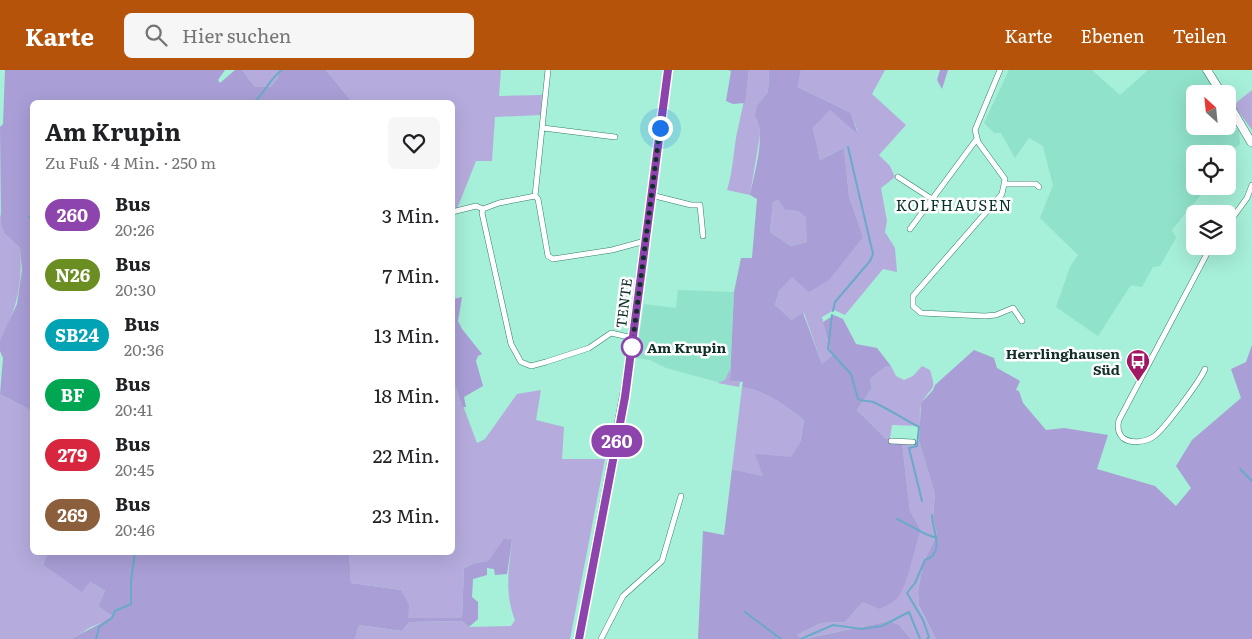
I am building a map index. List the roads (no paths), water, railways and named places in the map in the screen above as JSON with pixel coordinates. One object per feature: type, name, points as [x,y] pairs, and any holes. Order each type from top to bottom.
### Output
[{"type":"main road","name":"TENTE","points":[[579,639],[619,433],[668,70]]},
{"type":"street","points":[[548,70],[535,196],[538,199],[548,256],[553,259],[612,250],[645,241]]},
{"type":"street","points":[[910,229],[976,140],[976,123],[1000,70]]},
{"type":"street","points":[[1207,70],[1216,85]]},
{"type":"street","points":[[1236,116],[1252,143]]},
{"type":"street","points":[[543,128],[615,137]]},
{"type":"street","points":[[976,140],[1000,171],[1005,184],[1002,194],[977,225],[913,296],[913,306],[921,314],[977,316],[996,315],[1013,308],[1022,321]]},
{"type":"street","points":[[898,177],[932,199]]},
{"type":"street","points":[[1005,184],[1036,184],[1040,187]]},
{"type":"street","points":[[1236,213],[1247,198],[1252,185]]},
{"type":"street","points":[[651,195],[692,205],[700,205],[702,236]]},
{"type":"street","points":[[455,211],[476,206],[483,209],[499,203],[535,196]]},
{"type":"street","points":[[483,209],[482,212],[511,344],[521,362],[531,366],[544,363],[589,348],[611,332],[633,338]]},
{"type":"street","points":[[1205,369],[1154,436],[1136,442],[1126,440],[1120,434],[1118,428],[1119,420],[1206,255]]},
{"type":"street","points":[[890,441],[914,442]]},
{"type":"street","points":[[601,639],[623,596],[662,561],[681,496]]},
{"type":"waterway","points":[[256,100],[282,70]]},
{"type":"waterway","points":[[833,311],[835,302],[870,261],[873,254],[848,147]]},
{"type":"waterway","points":[[832,315],[828,349],[851,374],[858,399],[873,402],[919,427],[917,446],[909,448],[922,501]]},
{"type":"waterway","points":[[1240,469],[1252,481]]},
{"type":"waterway","points":[[927,639],[929,637],[923,620],[907,593],[915,583],[925,560],[935,552],[936,540],[932,515]]},
{"type":"waterway","points":[[897,519],[937,538]]},
{"type":"waterway","points":[[96,639],[99,627],[112,618],[115,611],[131,604],[131,581],[135,555]]},
{"type":"waterway","points":[[745,612],[781,639]]},
{"type":"waterway","points":[[801,639],[833,625],[862,629],[882,626],[909,612],[920,639]]},
{"type":"place","name":"Am Krupin","points":[[632,347]]},
{"type":"place","name":"Herrlinghausen Süd","points":[[1138,382]]},
{"type":"district","name":"KOLFHAUSEN","points":[[954,204]]}]
